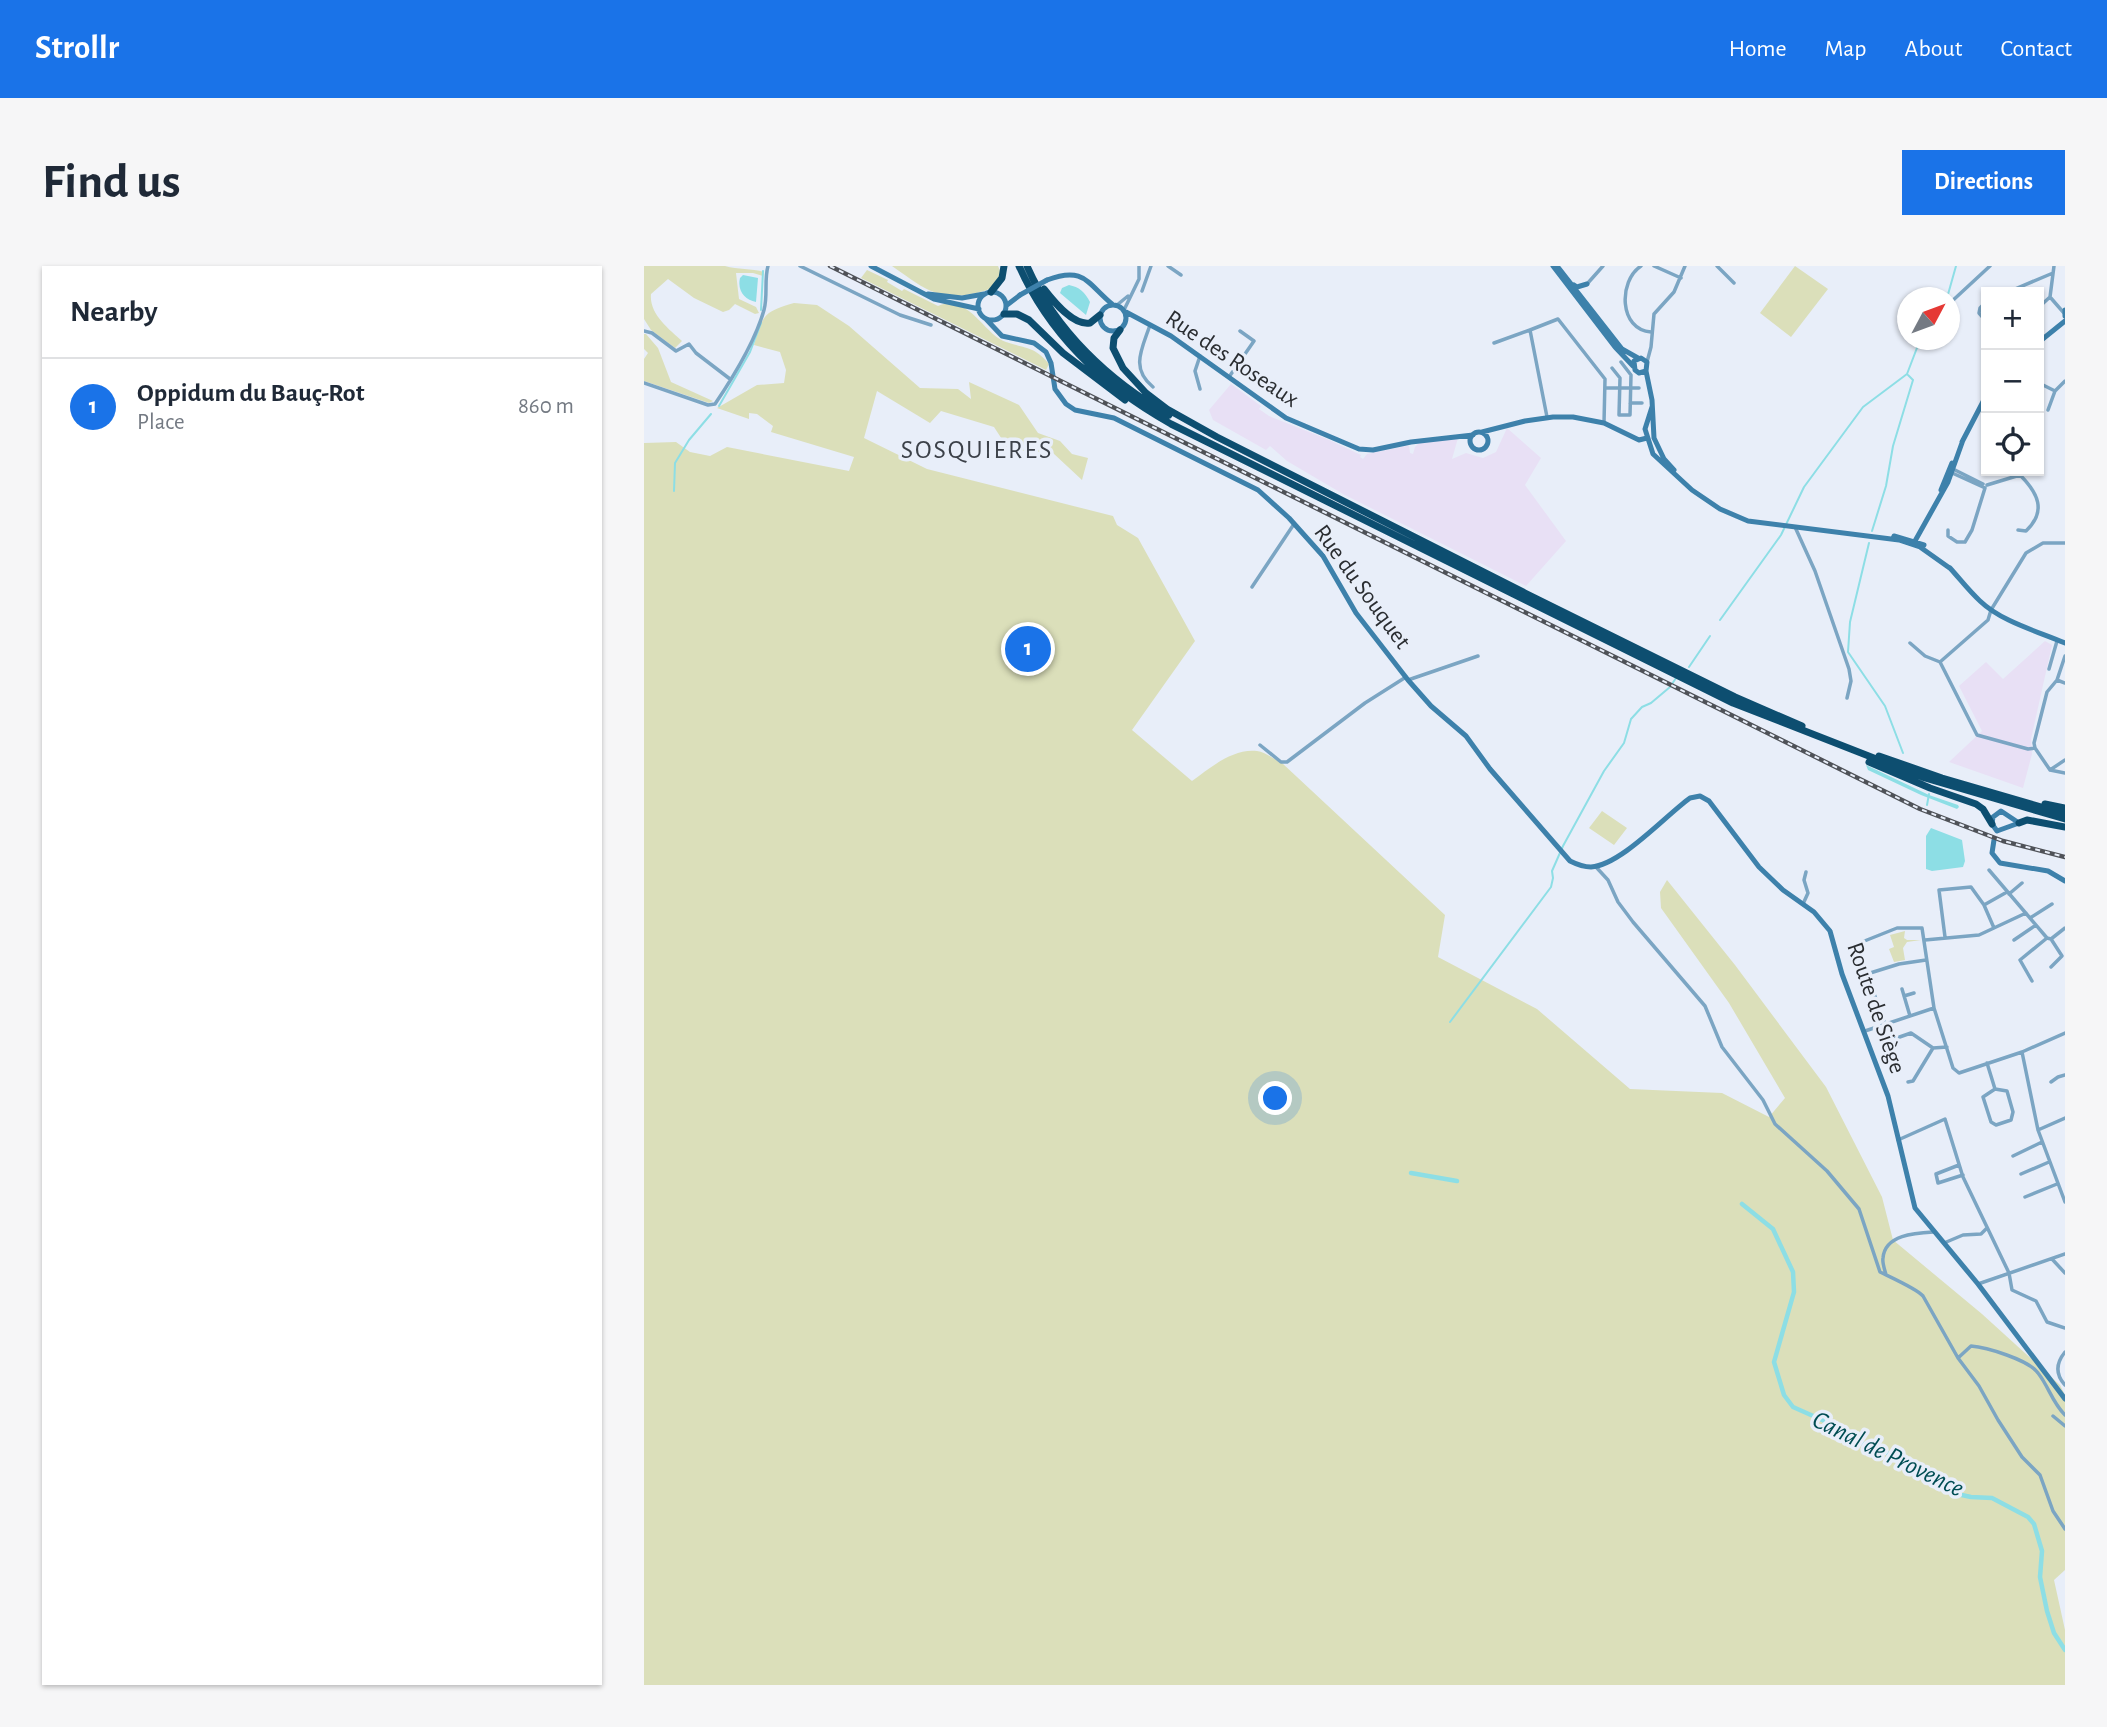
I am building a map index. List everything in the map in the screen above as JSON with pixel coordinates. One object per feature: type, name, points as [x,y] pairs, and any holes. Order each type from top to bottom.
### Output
[{"type":"highway","points":[[988,293],[1002,278],[1004,266]]},
{"type":"highway","points":[[1019,266],[1053,325],[1075,352],[1144,409],[1720,697],[1930,789],[1976,804],[1983,809],[1995,833]]},
{"type":"highway","points":[[1029,266],[1050,296],[1076,320],[1090,323],[1102,311]]},
{"type":"highway","points":[[1029,266],[1061,322],[1080,345],[1121,384],[1145,402],[1171,416],[1735,697],[1891,761],[2065,817]]},
{"type":"highway","points":[[1001,317],[1017,314],[1029,320],[1087,373],[1146,414],[1202,444],[1232,454]]},
{"type":"highway","points":[[1123,327],[1114,338],[1113,348],[1123,368],[1146,393],[1167,409],[1217,437],[1320,490]]},
{"type":"highway","points":[[1782,723],[1925,778],[2065,817]]},
{"type":"highway","points":[[2003,796],[2065,808]]},
{"type":"highway","points":[[2019,823],[2027,820],[2065,827]]},
{"type":"street","points":[[644,383],[712,405],[718,401],[762,316],[768,290],[768,266]]},
{"type":"street","points":[[800,266],[900,315],[931,325]]},
{"type":"street","points":[[871,266],[934,299],[979,309]]},
{"type":"street","points":[[1123,327],[1130,294],[1139,279],[1139,266]]},
{"type":"street","points":[[1142,291],[1151,266]]},
{"type":"street","points":[[1168,266],[1181,275]]},
{"type":"street","points":[[1555,266],[1615,347],[1642,372]]},
{"type":"street","points":[[1580,292],[1604,266]]},
{"type":"street","points":[[1641,266],[1634,271],[1628,284],[1628,318],[1635,327],[1651,332]]},
{"type":"street","points":[[1657,266],[1681,278]]},
{"type":"street","points":[[1633,366],[1651,347],[1654,314],[1674,292],[1685,266]]},
{"type":"street","points":[[1717,266],[1734,283]]},
{"type":"street","points":[[1960,294],[1990,266]]},
{"type":"street","points":[[2044,302],[2050,297],[2054,266]]},
{"type":"street","points":[[2019,287],[2053,272]]},
{"type":"street","points":[[1002,336],[997,329],[1007,305],[1059,274],[1079,273],[1102,295],[1125,311]]},
{"type":"street","points":[[1568,283],[1577,287],[1587,284]]},
{"type":"street","points":[[1568,283],[1580,292],[1583,300],[1622,349],[1642,359]]},
{"type":"street","points":[[915,290],[953,297],[974,297],[988,293],[1003,297],[1020,295]]},
{"type":"street","points":[[988,293],[979,300],[979,309],[1002,336]]},
{"type":"street","points":[[1102,311],[1130,294]]},
{"type":"street","points":[[1102,295],[1104,327],[1111,331],[1142,321]]},
{"type":"street","points":[[1003,297],[1007,305]]},
{"type":"street","points":[[2050,297],[2065,312],[2051,332]]},
{"type":"street","name":"Rue des Roseaux","points":[[1125,311],[1200,356],[1286,418],[1359,449],[1373,450],[1464,435],[1472,437],[1547,418],[1573,417],[1604,423],[1639,440],[1649,434]]},
{"type":"street","points":[[986,319],[1001,317]]},
{"type":"street","points":[[1494,343],[1558,319],[1605,379],[1604,423]]},
{"type":"street","points":[[2044,338],[2065,321]]},
{"type":"street","points":[[1150,325],[1139,370],[1141,376],[1153,387]]},
{"type":"street","points":[[1530,330],[1547,418]]},
{"type":"street","points":[[644,331],[652,333],[676,351],[689,344],[696,353],[730,379]]},
{"type":"street","points":[[1229,378],[1254,341],[1240,331]]},
{"type":"street","name":"Rue du Souquet","points":[[1002,336],[1034,344],[1046,352],[1057,394],[1074,410],[1114,418],[1258,490],[1323,556],[1356,613],[1431,706],[1466,736],[1490,769],[1570,861],[1581,866],[1595,866]]},
{"type":"street","points":[[1200,356],[1195,371],[1200,389]]},
{"type":"street","points":[[1642,359],[1642,372],[1652,407],[1649,434],[1653,454],[1692,490],[1720,509],[1748,521],[1791,528],[1887,535],[1913,542],[1933,551],[1991,612],[2065,643]]},
{"type":"street","points":[[1612,368],[1620,378],[1619,415],[1630,415],[1630,375],[1620,362]]},
{"type":"street","points":[[2048,410],[2055,391],[2065,381]]},
{"type":"street","points":[[2044,386],[2055,391]]},
{"type":"street","points":[[1605,388],[1639,388]]},
{"type":"street","points":[[1630,403],[1642,403]]},
{"type":"street","points":[[1913,542],[1940,496],[1963,440],[1981,406]]},
{"type":"street","name":"Rue des Roseaux","points":[[1472,437],[1474,447],[1482,449],[1487,445],[1486,433]]},
{"type":"street","points":[[1649,434],[1664,459],[1692,490]]},
{"type":"street","points":[[1951,470],[1985,486],[2013,476]]},
{"type":"street","points":[[2018,530],[2026,531],[2034,523],[2039,506],[2034,488],[2024,476]]},
{"type":"street","points":[[1948,530],[1948,536],[1957,542],[1965,542],[1972,530],[1985,486]]},
{"type":"street","points":[[1252,587],[1294,524]]},
{"type":"street","points":[[1791,528],[1815,571],[1849,669],[1851,681],[1847,698]]},
{"type":"street","points":[[1871,535],[1913,542]]},
{"type":"street","points":[[1940,662],[1989,620],[1991,612],[2026,553],[2043,544],[2065,543]]},
{"type":"street","points":[[2049,669],[2057,640]]},
{"type":"street","points":[[1910,643],[1925,656],[1940,662],[1977,735],[2028,749],[2035,748]]},
{"type":"street","points":[[1260,745],[1281,762],[1287,762],[1365,703],[1407,678],[1478,656]]},
{"type":"street","points":[[2065,656],[2057,680],[2047,692],[2035,743],[2035,748],[2050,770],[2065,773]]},
{"type":"street","points":[[2057,680],[2065,683]]},
{"type":"street","points":[[2050,770],[2065,760]]},
{"type":"street","name":"Route de Siège","points":[[1595,866],[1620,855],[1690,798],[1700,796],[1718,811],[1759,867],[1783,890],[1814,912],[1830,931],[1842,974],[1888,1096],[1915,1208],[1978,1284],[2065,1399]]},
{"type":"street","points":[[2019,823],[2000,811],[1993,817],[1993,853],[2000,863],[2048,871],[2065,881]]},
{"type":"street","points":[[1995,833],[2019,823]]},
{"type":"street","points":[[1595,866],[1608,880],[1618,902],[1633,922],[1705,1006],[1722,1047],[1763,1100],[1775,1124],[1827,1171],[1859,1209],[1880,1272],[1905,1287],[1919,1291],[1923,1296],[1958,1358],[1979,1386],[2022,1457],[2040,1475],[2053,1511],[2065,1529]]},
{"type":"street","points":[[1989,870],[2062,956],[2051,967]]},
{"type":"street","points":[[1802,904],[1808,893],[1804,880],[1806,872]]},
{"type":"street","points":[[1984,905],[2022,883]]},
{"type":"street","points":[[1945,937],[1939,890],[1970,887],[1984,905],[1994,929]]},
{"type":"street","points":[[1926,940],[1979,935],[2052,904]]},
{"type":"street","points":[[2014,940],[2036,925]]},
{"type":"street","points":[[1885,1024],[1857,944],[1897,928],[1922,928],[1926,940],[1926,960],[1934,1008],[1953,1068],[1959,1073],[2022,1052],[2065,1033]]},
{"type":"street","points":[[2032,981],[2020,960],[2065,929]]},
{"type":"street","points":[[1867,974],[1899,964],[1926,960]]},
{"type":"street","points":[[1902,989],[1910,1016]]},
{"type":"street","points":[[1904,996],[1914,993]]},
{"type":"street","points":[[1865,1031],[1934,1008]]},
{"type":"street","points":[[1891,1040],[1911,1033],[1933,1048],[1947,1047]]},
{"type":"street","points":[[1908,1082],[1913,1081],[1933,1048]]},
{"type":"street","points":[[2022,1052],[2038,1130],[2065,1202]]},
{"type":"street","points":[[1987,1063],[1995,1089]]},
{"type":"street","points":[[2051,1082],[2065,1075]]},
{"type":"street","points":[[1995,1089],[2007,1091],[2013,1112],[2011,1120],[1996,1125],[1991,1122],[1983,1097],[1995,1089]]},
{"type":"street","points":[[2038,1130],[2065,1118]]},
{"type":"street","points":[[1898,1140],[1945,1119],[1959,1165],[2009,1273],[2012,1290],[2036,1301],[2047,1322],[2065,1328]]},
{"type":"street","points":[[2013,1156],[2042,1142]]},
{"type":"street","points":[[2021,1174],[2049,1162]]},
{"type":"street","points":[[1959,1165],[1936,1174],[1939,1184],[1963,1175]]},
{"type":"street","points":[[2025,1197],[2057,1184]]},
{"type":"street","points":[[1944,1243],[1963,1235],[1981,1234],[1986,1228]]},
{"type":"street","points":[[1886,1275],[1883,1258],[1887,1247],[1898,1237],[1935,1232]]},
{"type":"street","points":[[1978,1284],[2065,1254]]},
{"type":"street","points":[[2052,1259],[2065,1273]]},
{"type":"street","points":[[1958,1358],[1971,1346],[1984,1347],[2022,1362],[2036,1370],[2054,1404],[2065,1415]]},
{"type":"street","points":[[2065,1352],[2058,1361],[2057,1369],[2065,1385]]},
{"type":"street","points":[[2053,1416],[2065,1426]]},
{"type":"shaded area","points":[[1231,384],[1261,406],[1259,409],[1269,416],[1327,439],[1361,455],[1363,459],[1367,454],[1406,446],[1409,446],[1410,453],[1413,454],[1419,443],[1458,438],[1452,459],[1466,453],[1483,458],[1496,452],[1507,428],[1541,458],[1525,485],[1566,541],[1526,586],[1343,494],[1287,461],[1270,446],[1266,450],[1213,420],[1209,410]]},
{"type":"shaded area","points":[[2045,641],[2052,645],[2023,788],[1949,762],[1982,731],[1959,686],[1986,662],[2003,679]]},
{"type":"green space","points":[[644,266],[725,266],[764,272],[763,276],[736,273],[739,299],[756,307],[759,313],[755,314],[735,304],[723,312],[694,298],[668,279],[651,294],[651,301],[661,320],[682,341],[675,348],[651,330],[644,319]]},
{"type":"green space","points":[[892,266],[998,266],[1001,273],[993,287],[954,296],[926,289]]},
{"type":"green space","points":[[1795,266],[1828,289],[1791,337],[1760,313]]},
{"type":"green space","points":[[867,270],[888,280],[887,282],[902,291],[904,289],[938,306],[959,305],[998,338],[1039,354],[1049,364],[1046,370],[861,278]]},
{"type":"green space","points":[[794,303],[817,305],[849,326],[920,388],[958,389],[971,399],[969,382],[1019,405],[1038,433],[1060,441],[1072,454],[1088,458],[1082,480],[1053,453],[1009,450],[994,427],[941,411],[930,423],[877,391],[864,438],[927,469],[1113,516],[1117,525],[1138,538],[1195,641],[1132,730],[1192,781],[1222,760],[1248,751],[1266,754],[1282,763],[1445,915],[1438,957],[1537,1009],[1630,1089],[1722,1093],[1769,1117],[1785,1098],[1729,1003],[1661,908],[1660,892],[1667,880],[1735,965],[1826,1087],[1882,1197],[1893,1240],[1982,1314],[2060,1385],[2065,1395],[2065,1570],[2054,1580],[2065,1630],[2065,1685],[644,1685],[644,443],[676,442],[690,452],[710,456],[727,447],[849,471],[854,457],[771,432],[773,426],[757,414],[749,413],[749,419],[717,408],[757,385],[784,383],[786,370],[780,352],[754,345],[766,316],[776,309]]},
{"type":"green space","points":[[644,334],[658,348],[671,382],[713,401],[709,403],[644,381],[644,359],[648,353],[644,349]]},
{"type":"green space","points":[[1602,811],[1627,828],[1614,845],[1589,828]]},
{"type":"green space","points":[[1905,931],[1904,938],[1907,940],[1921,940],[1907,942],[1903,948],[1905,960],[1894,962],[1889,949],[1894,947],[1890,935]]},
{"type":"water","points":[[743,275],[758,278],[756,302],[745,297],[741,291],[739,283]]},
{"type":"water","points":[[1069,285],[1079,289],[1088,298],[1090,302],[1086,315],[1060,293],[1062,288]]},
{"type":"water","points":[[1866,765],[1959,807],[1957,809],[1921,795],[1868,770]]},
{"type":"water","points":[[1931,828],[1962,840],[1965,861],[1963,867],[1932,871],[1926,869],[1926,836]]},
{"type":"waterway","points":[[1950,287],[1956,266]]},
{"type":"waterway","points":[[761,310],[763,271]]},
{"type":"waterway","points":[[719,406],[750,352],[761,323]]},
{"type":"waterway","points":[[1720,620],[1781,535],[1804,487],[1863,407],[1907,374],[1916,350]]},
{"type":"waterway","points":[[1872,531],[1913,380],[1908,375]]},
{"type":"waterway","points":[[674,491],[675,463],[689,440],[711,414]]},
{"type":"waterway","points":[[1869,543],[1850,622],[1848,652],[1885,706],[1903,753]]},
{"type":"waterway","points":[[1689,667],[1710,636]]},
{"type":"waterway","points":[[1450,1022],[1551,887],[1552,871],[1563,846],[1604,771],[1624,743],[1631,719],[1642,707],[1670,687],[1676,678]]},
{"type":"waterway","points":[[1927,805],[1929,794]]},
{"type":"waterway","name":"Canal de Provence","points":[[1411,1173],[1457,1181]]},
{"type":"waterway","name":"Canal de Provence","points":[[1742,1204],[1773,1229],[1793,1272],[1794,1292],[1774,1362],[1784,1395],[1793,1407],[1838,1427],[1859,1442],[1922,1467],[1957,1494],[1992,1498],[2028,1517],[2034,1524],[2042,1551],[2040,1577],[2047,1611],[2054,1633],[2065,1650]]},
{"type":"railway","points":[[830,266],[1920,809],[2003,841],[2065,857]]},
{"type":"place","name":"Oppidum du Bauç-Rot","points":[[1028,649]]},
{"type":"district","name":"SOSQUIERES","points":[[977,450]]}]
